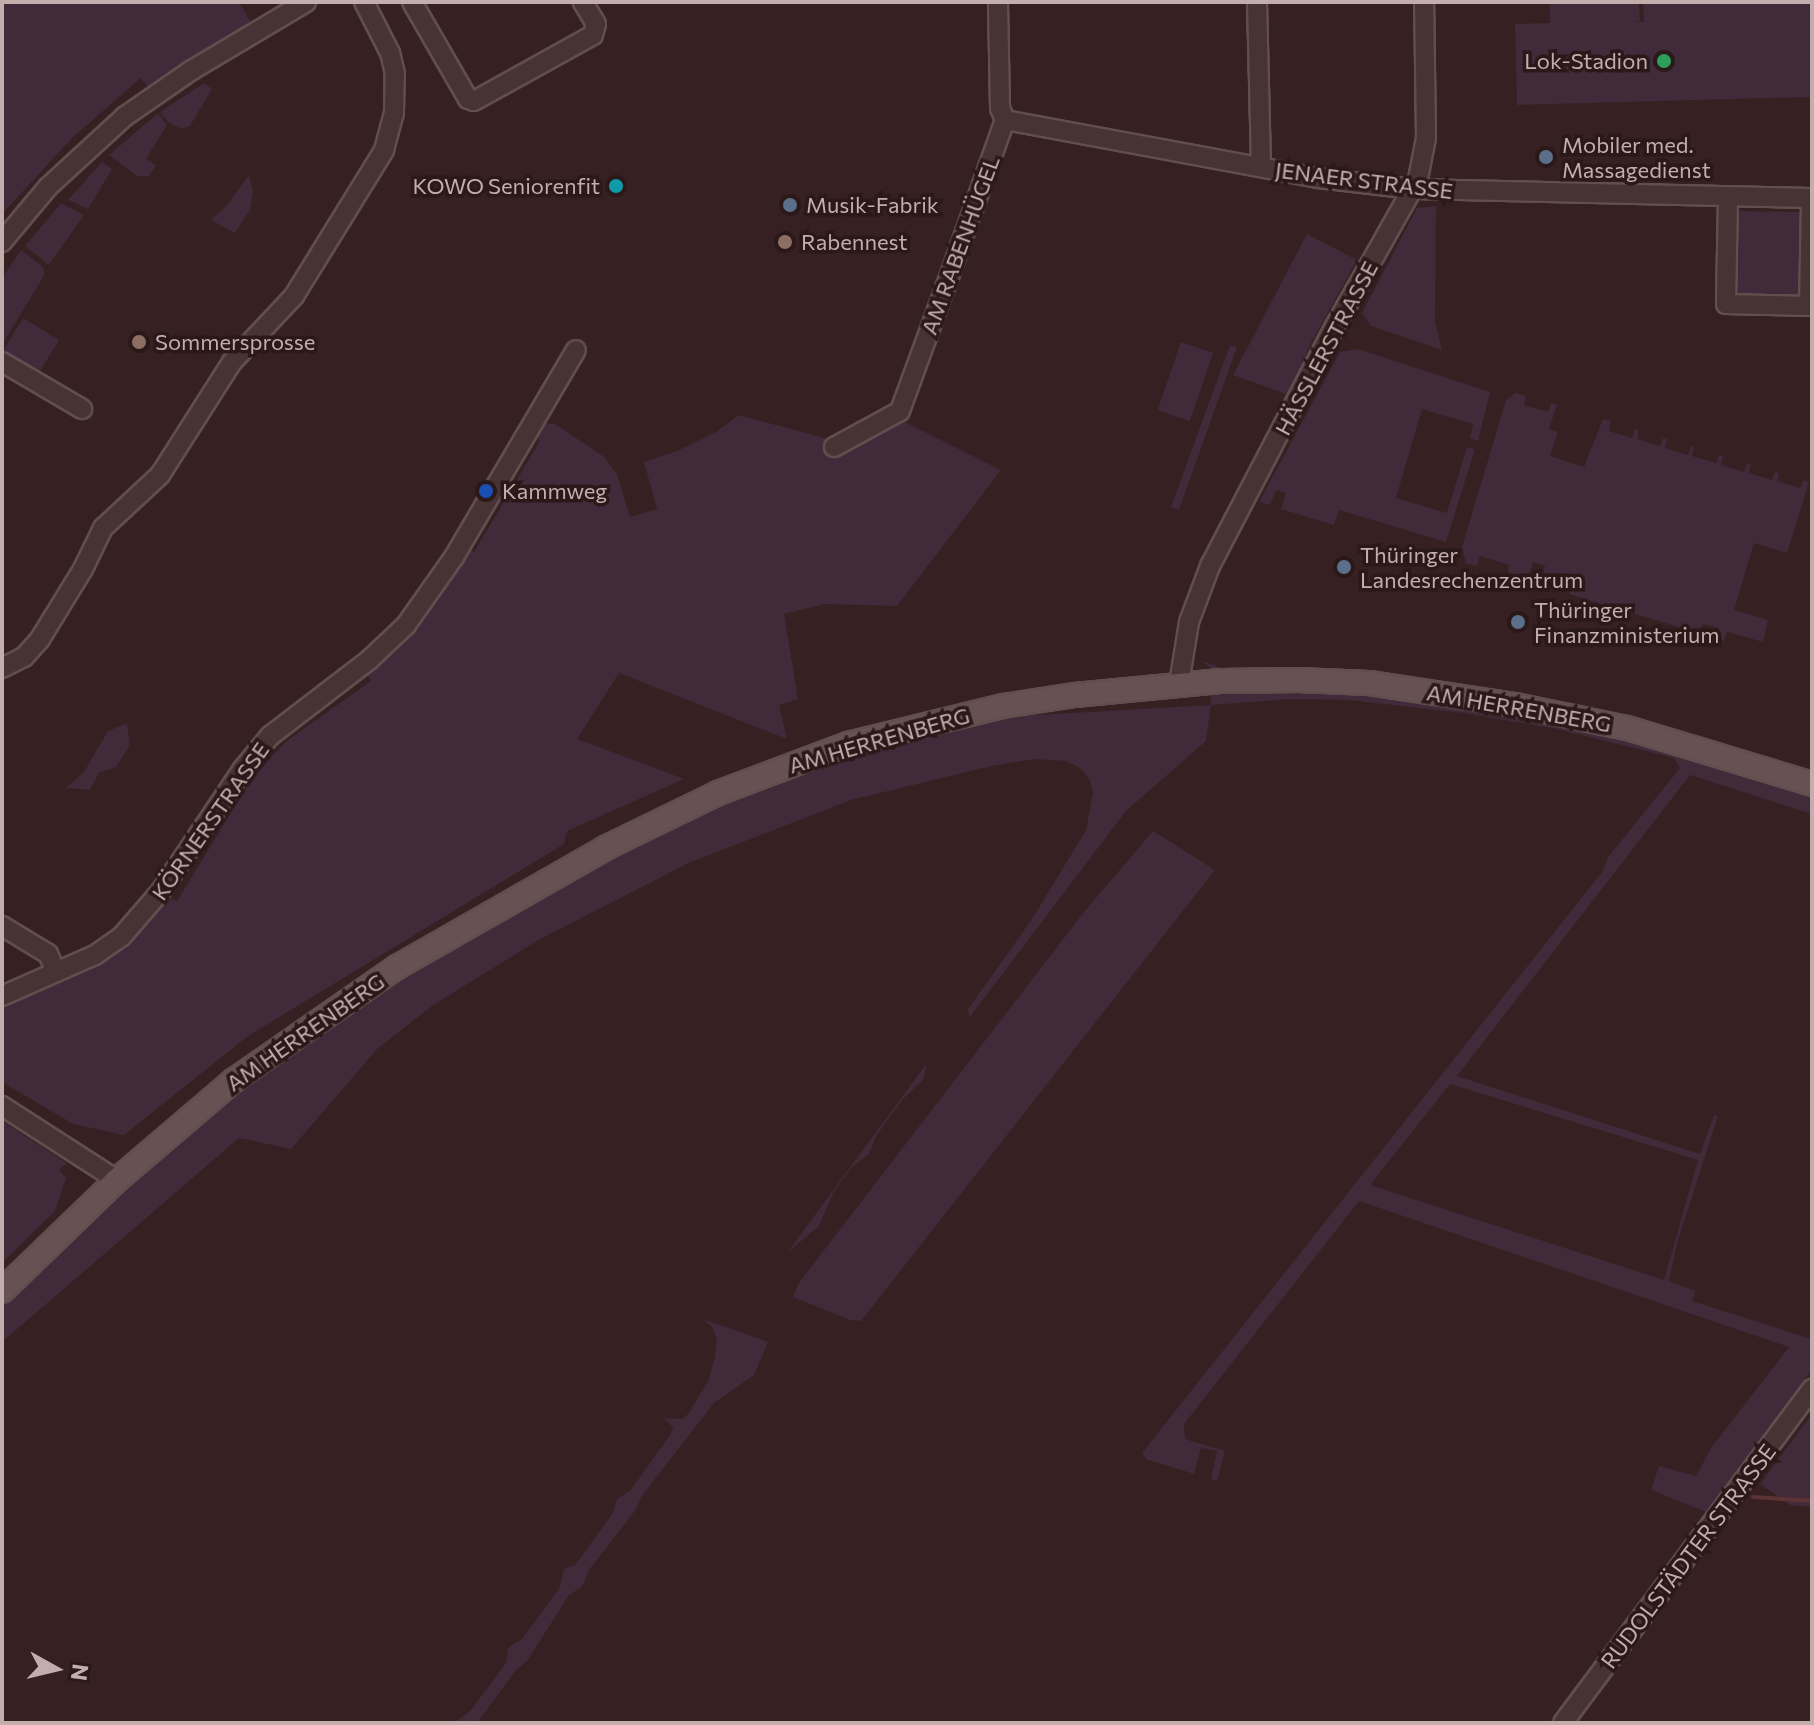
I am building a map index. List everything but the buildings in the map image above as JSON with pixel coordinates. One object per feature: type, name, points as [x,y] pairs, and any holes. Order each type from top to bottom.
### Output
[{"type":"main road","name":"AM HERRENBERG","points":[[2,1291],[117,1180],[253,1065],[397,967],[525,891],[718,793],[805,758],[931,722],[1063,696],[1179,684],[1299,680],[1437,692],[1627,728],[1812,784]]},
{"type":"street","points":[[2,242],[48,187],[124,117],[192,70],[306,2]]},
{"type":"street","points":[[2,668],[24,657],[40,639],[83,569],[103,528],[160,475],[232,362],[294,296],[384,150],[394,113],[395,74],[390,53],[364,2]]},
{"type":"street","points":[[412,2],[468,99],[474,101],[593,35],[596,24],[583,2]]},
{"type":"street","name":"AM RABENHÜGEL","points":[[834,447],[900,411],[1005,120],[1000,108],[998,2]]},
{"type":"street","points":[[1257,2],[1261,167]]},
{"type":"street","name":"HÄSSLERSTRASSE","points":[[1179,684],[1189,622],[1210,566],[1334,328],[1413,189],[1424,159],[1424,2]]},
{"type":"street","name":"JENAER STRASSE","points":[[1005,120],[1261,167],[1413,189],[1812,198],[1809,306],[1726,304],[1728,197]]},
{"type":"street","name":"KÖRNERSTRASSE","points":[[2,996],[109,946],[142,917],[242,770],[270,736],[369,660],[406,625],[454,557],[576,350]]},
{"type":"street","points":[[2,362],[82,409]]},
{"type":"street","points":[[2,926],[48,954],[56,971]]},
{"type":"street","points":[[2,1106],[117,1180]]},
{"type":"street","name":"RUDOLSTÄDTER STRASSE","points":[[1563,1723],[1812,1389]]},
{"type":"shaded area","points":[[2,2],[239,2],[252,24],[149,88],[141,78],[73,137],[2,214]]},
{"type":"shaded area","name":"Lok-Stadion","points":[[1550,2],[1639,2],[1640,21],[1634,22],[1644,22],[1643,2],[1812,2],[1812,97],[1517,105],[1515,24],[1550,23]]},
{"type":"shaded area","points":[[204,83],[212,89],[190,126],[181,129],[168,122],[160,112]]},
{"type":"shaded area","points":[[158,113],[167,125],[146,159],[156,165],[149,176],[137,176],[109,155]]},
{"type":"shaded area","points":[[102,162],[112,169],[88,209],[68,200]]},
{"type":"shaded area","points":[[249,175],[253,192],[250,210],[235,233],[211,220],[228,204]]},
{"type":"shaded area","points":[[61,203],[84,215],[49,265],[25,246]]},
{"type":"shaded area","points":[[1436,206],[1435,321],[1442,350],[1371,326],[1362,313],[1417,208]]},
{"type":"shaded area","points":[[1733,211],[1806,212],[1804,298],[1731,297]]},
{"type":"shaded area","points":[[1307,234],[1357,260],[1310,345],[1289,395],[1233,375]]},
{"type":"shaded area","points":[[21,250],[43,267],[45,274],[2,345],[2,278]]},
{"type":"shaded area","points":[[23,318],[59,340],[36,377],[2,357]]},
{"type":"shaded area","points":[[1181,342],[1213,353],[1190,421],[1158,410]]},
{"type":"shaded area","points":[[1230,345],[1237,347],[1179,510],[1171,507]]},
{"type":"shaded area","points":[[1358,349],[1490,392],[1478,441],[1470,438],[1473,424],[1422,409],[1396,498],[1447,513],[1467,447],[1475,449],[1446,542],[1339,510],[1334,525],[1281,509],[1286,493],[1277,490],[1269,505],[1259,502],[1340,352]]},
{"type":"shaded area","points":[[1516,393],[1526,396],[1524,405],[1548,412],[1551,403],[1557,405],[1549,429],[1558,432],[1550,456],[1584,467],[1603,419],[1611,421],[1609,431],[1632,438],[1635,429],[1639,430],[1637,439],[1660,446],[1663,438],[1667,439],[1665,448],[1688,455],[1691,446],[1694,447],[1692,456],[1716,463],[1719,455],[1723,456],[1721,465],[1744,472],[1747,463],[1751,464],[1749,473],[1772,480],[1775,472],[1779,473],[1777,481],[1800,488],[1803,480],[1809,482],[1787,553],[1754,543],[1734,610],[1768,620],[1763,642],[1727,632],[1724,641],[1717,638],[1719,628],[1703,624],[1699,633],[1569,594],[1572,584],[1543,575],[1545,566],[1533,562],[1527,581],[1507,575],[1509,565],[1480,556],[1477,566],[1466,563],[1462,547],[1506,400]]},
{"type":"shaded area","points":[[739,415],[854,446],[899,419],[1001,470],[897,606],[825,604],[784,614],[798,699],[779,705],[787,739],[619,673],[577,739],[684,779],[567,831],[564,844],[248,1036],[124,1135],[73,1124],[2,1082],[2,1004],[41,982],[166,895],[177,901],[248,785],[271,757],[288,740],[371,681],[365,671],[466,548],[474,552],[540,441],[533,436],[539,427],[545,423],[555,424],[603,456],[617,474],[630,517],[657,509],[644,462],[677,451],[716,432]]},
{"type":"shaded area","points":[[1200,660],[1222,668],[1345,669],[1400,675],[1578,704],[1702,736],[1812,771],[1812,776],[1706,743],[1215,671]]},
{"type":"shaded area","points":[[1288,690],[1409,696],[1627,737],[1812,793],[1812,814],[1690,775],[1457,1076],[1700,1154],[1714,1115],[1718,1116],[1677,1243],[1669,1281],[1695,1291],[1692,1301],[1811,1339],[1812,1369],[1706,1512],[1651,1490],[1659,1466],[1696,1476],[1711,1448],[1789,1347],[1359,1201],[1184,1424],[1185,1439],[1225,1451],[1217,1481],[1211,1479],[1217,1451],[1201,1448],[1194,1474],[1146,1459],[1142,1453],[1602,872],[1609,856],[1680,768],[1674,758],[1557,729],[1464,713],[1349,700],[1291,699],[1211,705],[1206,741],[1126,811],[969,1018],[968,1009],[1032,919],[1086,830],[1093,793],[1090,780],[1080,768],[1066,761],[1035,759],[996,765],[851,800],[691,862],[538,940],[432,1006],[377,1049],[291,1149],[239,1138],[2,1342],[2,1306],[194,1126],[261,1070],[467,933],[677,821],[807,766],[943,729],[1019,716],[1210,705],[1211,695]],"holes":[[[1450,1084],[1698,1160],[1664,1280],[1370,1185]]]},
{"type":"shaded area","points":[[127,723],[130,745],[116,767],[99,773],[90,790],[66,788],[84,772],[108,731]]},
{"type":"shaded area","points":[[1153,831],[1215,870],[861,1321],[850,1320],[793,1297],[798,1284],[1084,912]]},
{"type":"shaded area","points":[[927,1063],[923,1080],[903,1099],[876,1136],[869,1154],[853,1166],[833,1193],[819,1226],[787,1253]]},
{"type":"shaded area","points":[[2,1121],[67,1163],[59,1170],[66,1178],[55,1211],[2,1263]]},
{"type":"shaded area","points":[[703,1319],[768,1342],[754,1375],[714,1403],[644,1493],[634,1512],[589,1570],[582,1587],[569,1595],[527,1661],[516,1670],[477,1723],[454,1723],[471,1710],[506,1663],[508,1648],[522,1639],[559,1589],[564,1569],[575,1565],[613,1513],[617,1499],[630,1491],[671,1434],[673,1427],[663,1418],[683,1419],[689,1413],[709,1379],[715,1357],[717,1339],[712,1327]]},
{"type":"shaded area","points":[[1812,1414],[1812,1507],[1790,1505],[1760,1484]]},
{"type":"waterway","points":[[1753,1497],[1812,1501]]},
{"type":"place","name":"Lok-Stadion","points":[[1664,61]]},
{"type":"place","name":"Mobiler med. Massagedienst","points":[[1546,157]]},
{"type":"place","name":"KOWO Seniorenfit","points":[[616,186]]},
{"type":"place","name":"Musik-Fabrik","points":[[790,205]]},
{"type":"place","name":"Rabennest","points":[[785,242]]},
{"type":"place","name":"Sommersprosse","points":[[139,342]]},
{"type":"place","name":"Kammweg","points":[[486,491]]},
{"type":"place","name":"Thüringer Landesrechenzentrum","points":[[1344,567]]},
{"type":"place","name":"Thüringer Finanzministerium","points":[[1518,622]]}]
